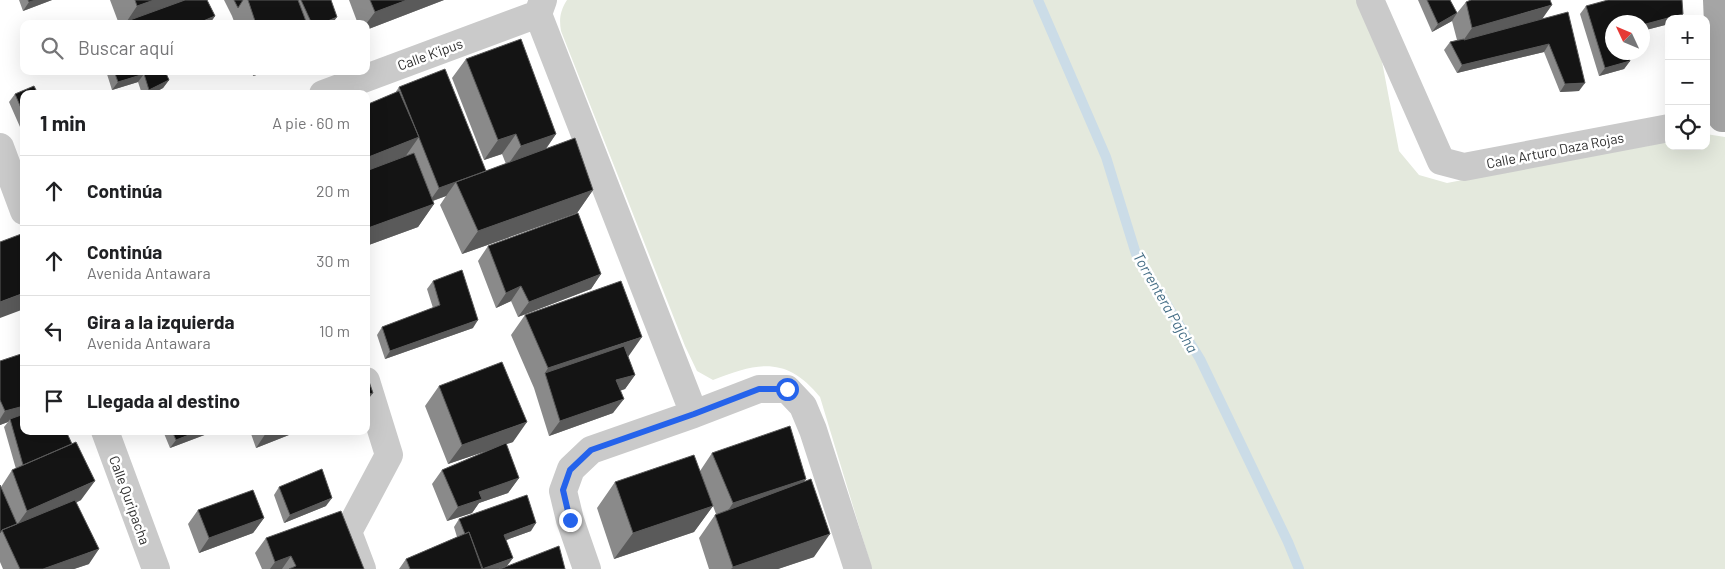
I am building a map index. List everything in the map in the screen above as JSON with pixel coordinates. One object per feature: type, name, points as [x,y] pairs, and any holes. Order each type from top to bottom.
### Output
[{"type":"main road","points":[[1717,0],[1718,119]]},
{"type":"street","name":"Calle Arturo Daza Rojas","points":[[1370,0],[1441,161],[1464,167],[1665,129]]},
{"type":"street","name":"Calle K'ipus","points":[[333,90],[540,7]]},
{"type":"street","points":[[540,7],[694,414]]},
{"type":"street","points":[[0,147],[18,211]]},
{"type":"street","points":[[587,569],[570,520],[563,490],[570,470],[591,450],[759,389],[787,389],[804,406],[858,569]]},
{"type":"street","points":[[362,569],[348,532],[388,455],[370,394]]},
{"type":"street","name":"Calle Quripacha","points":[[106,435],[156,569]]},
{"type":"shaded area","points":[[567,0],[1365,0],[1376,30],[1399,151],[1419,175],[1447,183],[1665,141],[1665,150],[1710,150],[1710,135],[1725,137],[1725,569],[872,569],[820,397],[796,375],[784,369],[771,366],[744,369],[713,380],[697,371],[685,346],[561,31],[560,23]]},
{"type":"building","points":[[135,0],[154,0],[137,6]]},
{"type":"building","points":[[185,0],[207,0],[215,16],[206,20],[130,20]]},
{"type":"building","points":[[234,0],[243,0],[238,8]]},
{"type":"building","points":[[248,0],[298,0],[306,20],[255,20]]},
{"type":"building","points":[[301,0],[331,0],[337,17],[330,20],[310,20]]},
{"type":"building","points":[[370,0],[407,0],[375,12]]},
{"type":"building","points":[[1427,0],[1450,0],[1457,13],[1438,24]]},
{"type":"building","points":[[1471,0],[1550,0],[1552,5],[1472,28],[1466,2]]},
{"type":"building","points":[[1608,0],[1682,0],[1683,14],[1665,15],[1665,19],[1650,23],[1650,15],[1605,15],[1605,60],[1630,61],[1605,68],[1586,6]]},
{"type":"building","points":[[1568,12],[1585,83],[1565,84],[1549,44],[1462,65],[1450,42],[1464,40]]},
{"type":"building","points":[[521,39],[556,134],[521,146],[516,134],[498,140],[466,59]]},
{"type":"building","points":[[445,69],[486,171],[439,188],[399,87]]},
{"type":"building","points":[[115,75],[141,75],[118,82]]},
{"type":"building","points":[[144,75],[167,75],[169,80],[149,90]]},
{"type":"building","points":[[34,86],[36,90],[24,90]]},
{"type":"building","points":[[399,91],[419,137],[370,156],[370,103]]},
{"type":"building","points":[[20,92],[20,106],[15,94]]},
{"type":"building","points":[[575,138],[593,190],[478,231],[456,182]]},
{"type":"building","points":[[414,153],[434,204],[370,227],[370,170]]},
{"type":"building","points":[[578,213],[601,274],[529,302],[521,286],[506,293],[488,246]]},
{"type":"building","points":[[20,234],[20,294],[0,302],[0,242]]},
{"type":"building","points":[[462,270],[478,320],[390,351],[382,327],[440,305],[433,281]]},
{"type":"building","points":[[621,281],[642,337],[548,368],[525,315]]},
{"type":"building","points":[[624,346],[635,375],[616,380],[624,399],[560,421],[545,373]]},
{"type":"building","points":[[20,354],[20,407],[5,411],[0,400],[0,361]]},
{"type":"building","points":[[502,362],[527,422],[462,445],[439,386]]},
{"type":"building","points":[[20,415],[20,435],[68,435],[72,444],[23,465],[10,419]]},
{"type":"building","points":[[790,426],[806,479],[733,503],[712,453]]},
{"type":"building","points":[[174,435],[189,435],[176,440]]},
{"type":"building","points":[[76,442],[95,481],[27,511],[12,470]]},
{"type":"building","points":[[506,443],[519,478],[479,492],[482,499],[458,507],[442,470]]},
{"type":"building","points":[[694,455],[713,506],[633,533],[615,482]]},
{"type":"building","points":[[322,469],[332,498],[290,515],[279,487]]},
{"type":"building","points":[[811,479],[830,534],[733,567],[715,515]]},
{"type":"building","points":[[0,485],[17,524],[2,530],[0,533]]},
{"type":"building","points":[[253,490],[264,518],[209,538],[198,510]]},
{"type":"building","points":[[527,495],[536,523],[504,535],[513,558],[482,569],[469,532],[465,534],[459,519]]},
{"type":"building","points":[[75,500],[99,549],[43,569],[20,569],[2,530]]},
{"type":"building","points":[[341,511],[364,569],[289,569],[296,566],[291,556],[275,562],[266,538]]},
{"type":"building","points":[[469,532],[483,569],[410,569],[406,559]]},
{"type":"building","points":[[559,546],[565,569],[500,569]]},
{"type":"waterway","name":"Torrentera Pajcha","points":[[1038,0],[1106,157],[1136,254],[1200,359],[1288,542],[1299,569]]},
{"type":"route","points":[[570,520],[563,490],[570,470],[591,450],[759,389],[787,389]]}]
